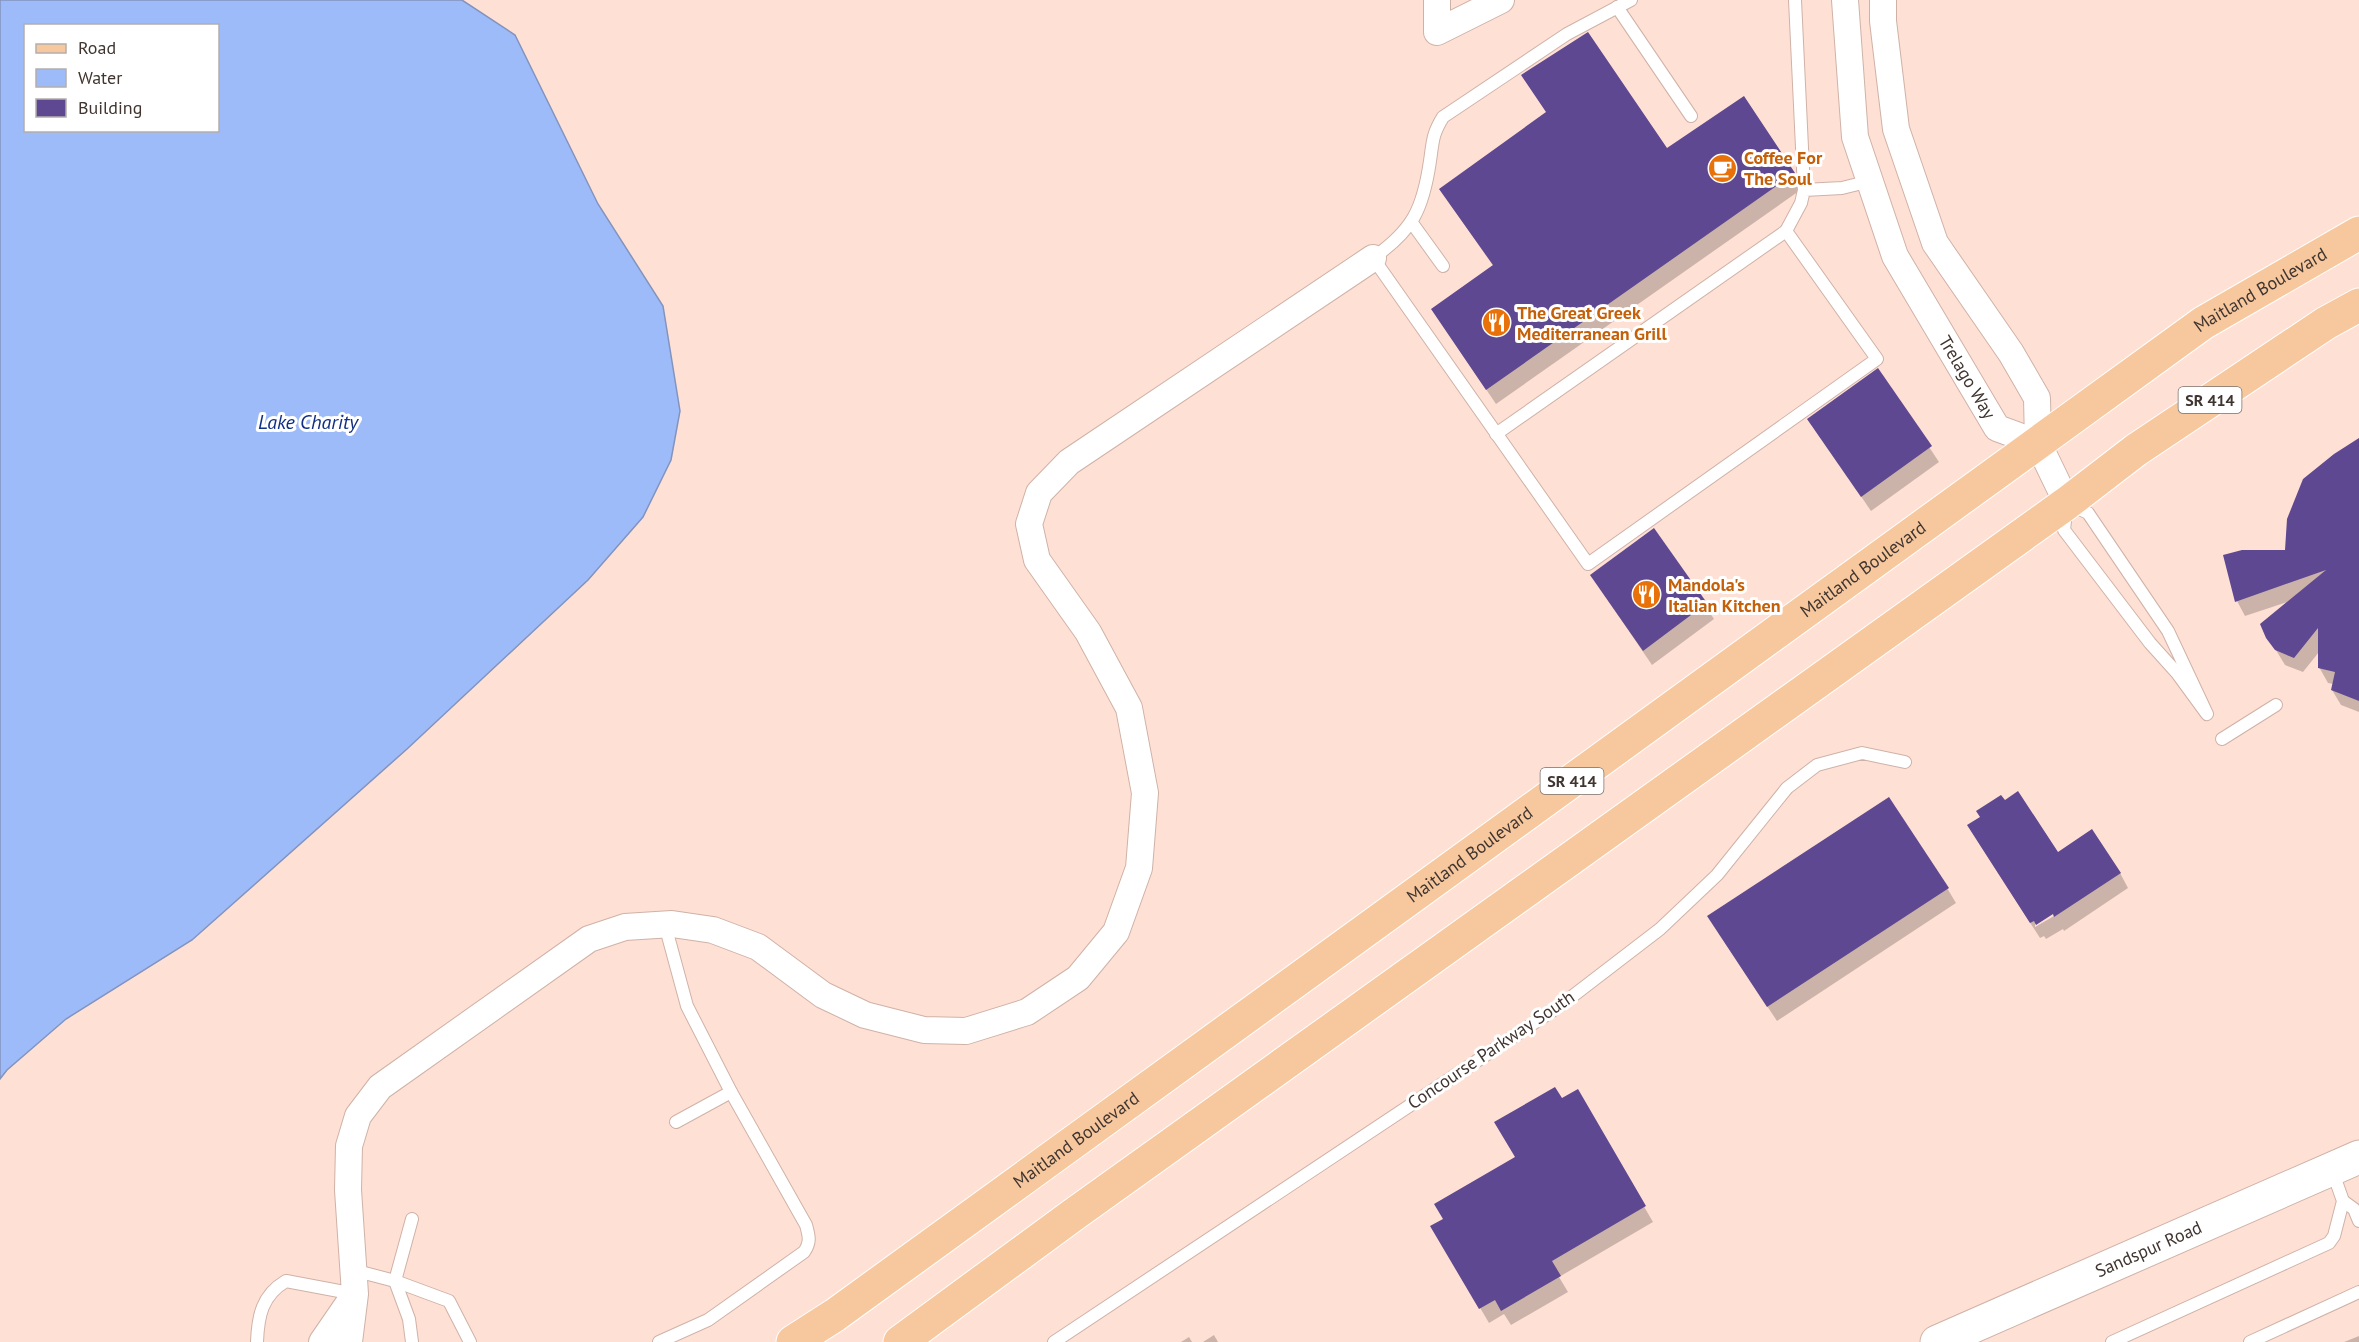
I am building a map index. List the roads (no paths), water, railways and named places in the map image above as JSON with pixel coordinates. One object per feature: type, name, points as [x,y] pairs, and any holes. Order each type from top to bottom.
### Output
[{"type":"main road","name":"Maitland Boulevard","points":[[793,1342],[835,1315],[2203,323],[2359,232]]},
{"type":"main road","name":"SR 414","points":[[900,1342],[2067,503],[2145,443],[2325,323],[2359,305]]},
{"type":"street","points":[[1437,0],[1437,32],[1501,0]]},
{"type":"street","name":"Trelago Way","points":[[1845,0],[1856,137],[1895,256],[1997,428],[2038,443]]},
{"type":"street","points":[[1883,0],[1883,21],[1896,129],[1935,243],[2011,353],[2037,398],[2038,443],[2067,503]]},
{"type":"street","points":[[349,1342],[354,1282],[348,1190],[349,1146],[358,1116],[380,1087],[589,939],[625,927],[665,925],[713,930],[758,947],[823,995],[865,1015],[924,1030],[966,1031],[1027,1012],[1078,978],[1116,932],[1139,868],[1145,793],[1129,708],[1088,633],[1037,560],[1029,524],[1039,493],[1069,462],[1373,258]]},
{"type":"street","name":"Sandspur Road","points":[[1937,1342],[2345,1163]]},
{"type":"street","points":[[322,1342],[354,1282]]},
{"type":"lane","points":[[1631,0],[1567,34],[1443,117],[1433,135],[1422,201],[1412,224],[1394,243],[1373,258],[1588,564],[1877,359],[1786,231]]},
{"type":"lane","points":[[1496,434],[1786,231],[1801,203],[1804,190],[1795,0]]},
{"type":"lane","points":[[1617,7],[1691,116]]},
{"type":"lane","points":[[1804,190],[1842,188],[1870,181]]},
{"type":"lane","points":[[1412,224],[1443,266]]},
{"type":"lane","points":[[2067,503],[2088,513],[2168,631],[2207,714],[2064,530],[2067,503]]},
{"type":"lane","points":[[2222,739],[2276,705]]},
{"type":"lane","name":"Concourse Parkway South","points":[[1054,1342],[1561,1005],[1660,929],[1717,875],[1787,788],[1817,765],[1862,753],[1905,762]]},
{"type":"lane","points":[[659,1342],[708,1320],[804,1252],[810,1238],[806,1225],[731,1092],[687,1006],[665,925]]},
{"type":"lane","points":[[676,1122],[731,1092]]},
{"type":"lane","points":[[2112,1342],[2329,1243],[2334,1236],[2343,1201],[2345,1163]]},
{"type":"lane","points":[[2343,1201],[2354,1209],[2359,1221]]},
{"type":"lane","points":[[412,1219],[395,1281],[409,1319],[412,1342]]},
{"type":"lane","points":[[257,1342],[257,1325],[263,1304],[274,1288],[286,1281],[395,1281],[449,1301],[470,1342]]},
{"type":"lane","points":[[2250,1342],[2359,1292]]},
{"type":"water","name":"Lake Charity","points":[[0,0],[462,0],[515,35],[598,204],[663,306],[680,411],[671,460],[643,517],[588,580],[407,749],[192,940],[66,1019],[7,1070],[0,1079]]},
{"type":"place","name":"Coffee For The Soul","points":[[1723,168]]},
{"type":"place","name":"The Great Greek Mediterranean Grill","points":[[1496,323]]},
{"type":"place","name":"Mandola's Italian Kitchen","points":[[1647,595]]}]
